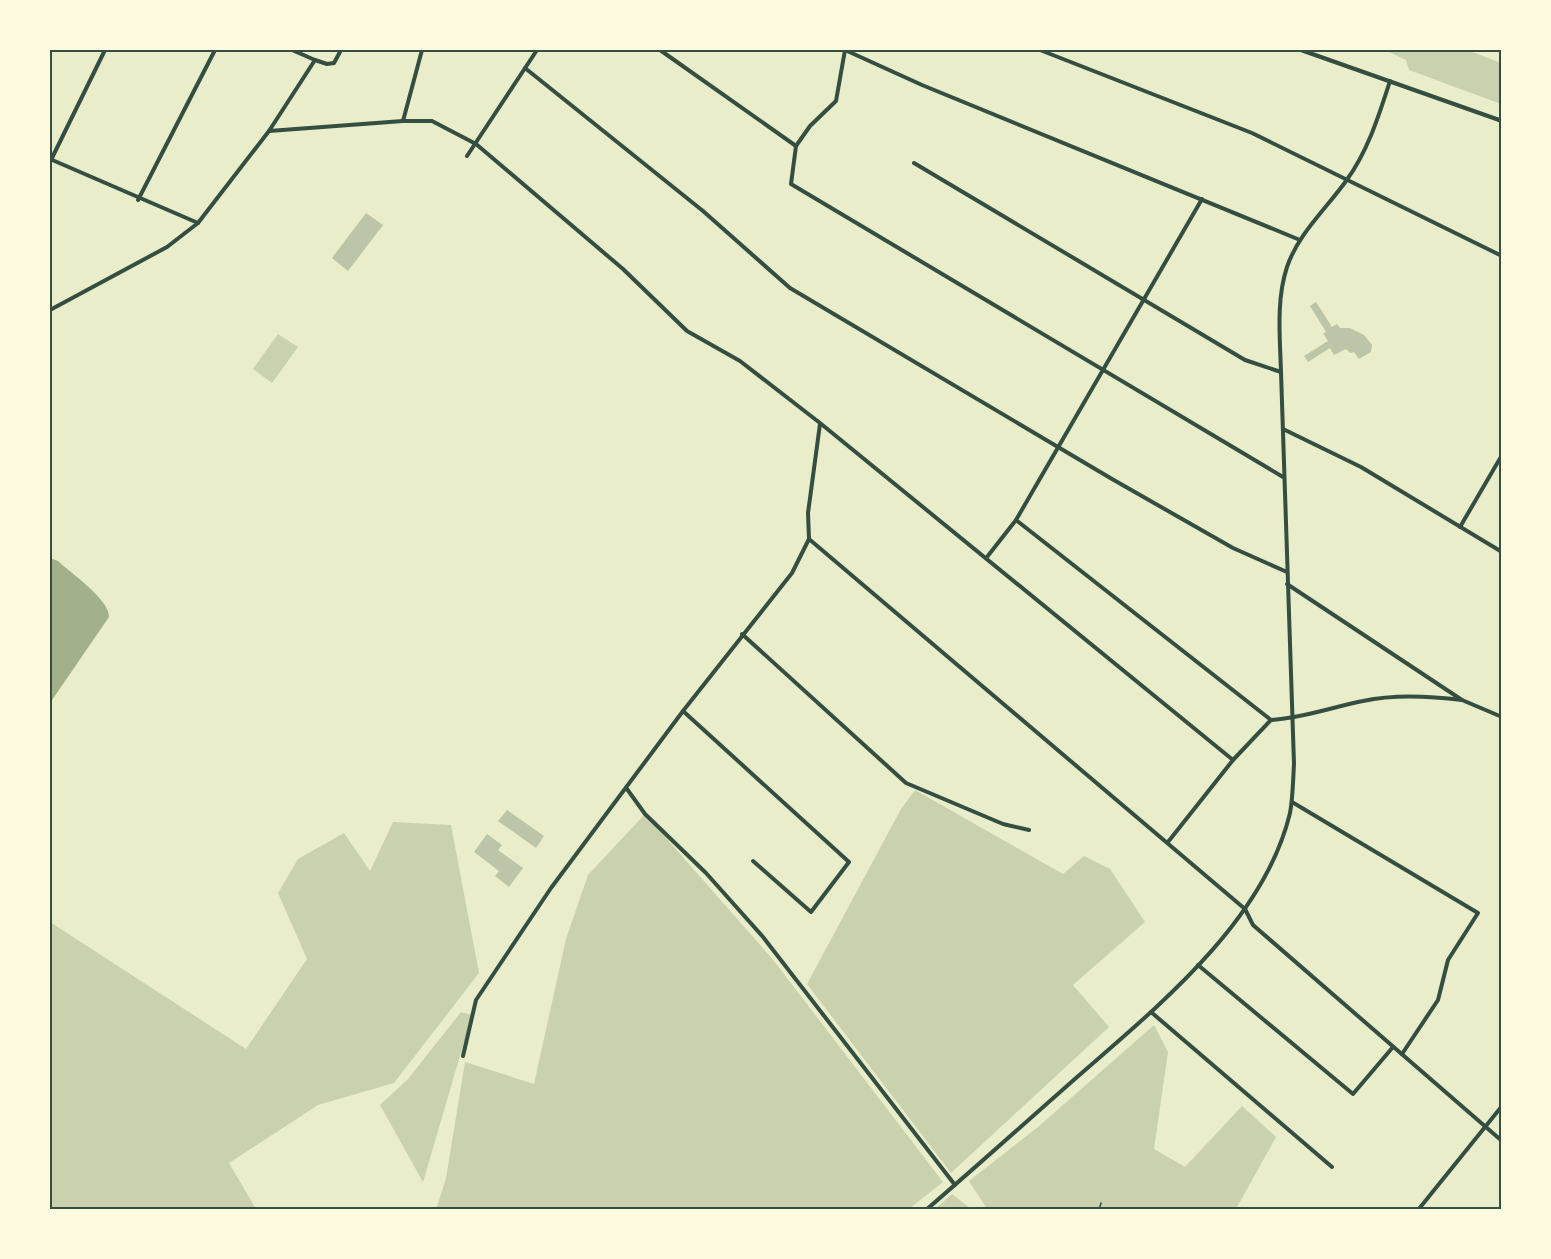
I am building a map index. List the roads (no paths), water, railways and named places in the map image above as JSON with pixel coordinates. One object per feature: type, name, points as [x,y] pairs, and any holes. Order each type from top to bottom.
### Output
[{"type":"street","points":[[105,50],[50,160],[138,200],[198,223]]},
{"type":"street","points":[[138,200],[215,50]]},
{"type":"street","points":[[292,50],[327,64],[334,63],[340,50]]},
{"type":"street","points":[[403,121],[422,50]]},
{"type":"street","points":[[467,156],[537,50]]},
{"type":"street","points":[[660,50],[796,146]]},
{"type":"street","points":[[1283,477],[791,184],[796,146],[810,126],[836,101],[845,50],[922,85],[1300,240]]},
{"type":"street","points":[[1040,50],[1252,133],[1502,256]]},
{"type":"street","points":[[1301,50],[1502,122]]},
{"type":"street","points":[[50,310],[166,247],[198,223],[269,131],[315,60]]},
{"type":"street","points":[[525,68],[704,211],[790,288],[946,382],[1233,548],[1287,572]]},
{"type":"street","points":[[926,1209],[1151,1012],[1198,965],[1245,909],[1277,850],[1292,802],[1293,719],[1283,477],[1280,329],[1284,281],[1292,253],[1347,180],[1372,135],[1390,81]]},
{"type":"street","points":[[269,131],[432,121],[476,144],[623,269],[687,331],[740,361],[820,423],[1233,760]]},
{"type":"street","points":[[914,163],[1245,360],[1281,372]]},
{"type":"street","points":[[987,557],[1016,520],[1202,199]]},
{"type":"street","points":[[463,1056],[476,1000],[551,888],[683,711],[792,573],[809,539],[808,513],[820,423]]},
{"type":"street","points":[[1282,429],[1361,467],[1502,552]]},
{"type":"street","points":[[1460,527],[1502,455]]},
{"type":"street","points":[[1016,520],[1271,720],[1293,719],[1365,700],[1396,697],[1462,700]]},
{"type":"street","points":[[809,539],[1168,842],[1245,909],[1252,925],[1484,1128],[1502,1141]]},
{"type":"street","points":[[1287,584],[1462,700],[1502,717]]},
{"type":"street","points":[[742,634],[906,783],[993,820],[1029,830]]},
{"type":"street","points":[[683,711],[849,862],[811,912],[753,861]]},
{"type":"street","points":[[1168,842],[1233,760],[1271,720]]},
{"type":"street","points":[[627,789],[645,814],[706,873],[763,937],[955,1185]]},
{"type":"street","points":[[1292,802],[1478,913],[1448,960],[1438,1000],[1402,1054]]},
{"type":"street","points":[[1198,965],[1353,1094],[1393,1047]]},
{"type":"street","points":[[1151,1012],[1332,1167]]},
{"type":"street","points":[[1418,1209],[1502,1106]]}]
